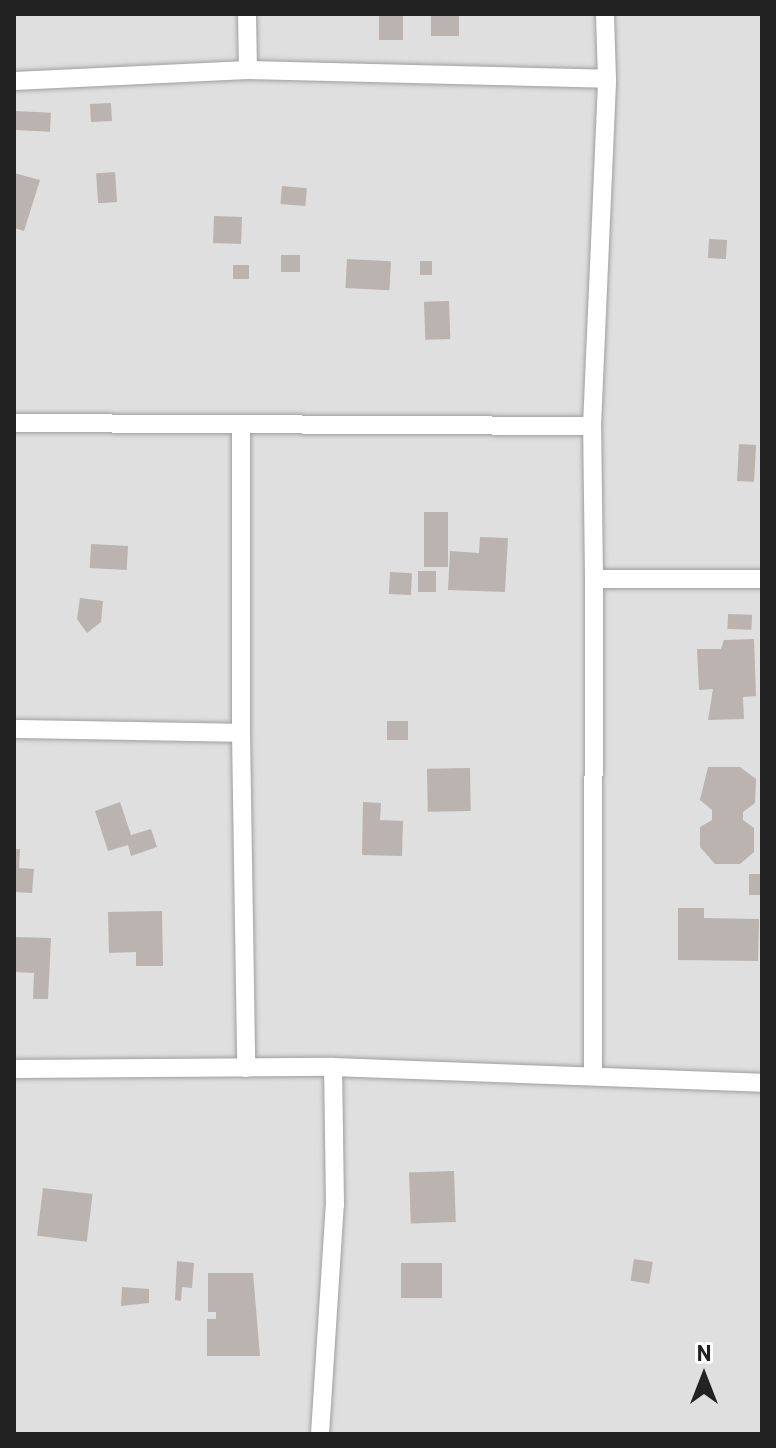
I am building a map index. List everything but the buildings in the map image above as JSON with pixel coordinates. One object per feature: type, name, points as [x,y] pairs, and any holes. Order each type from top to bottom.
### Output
[{"type":"street","points":[[247,14],[248,70]]},
{"type":"street","points":[[593,1074],[592,426],[607,79],[605,14]]},
{"type":"street","points":[[14,81],[248,70],[607,79]]},
{"type":"street","points":[[14,423],[592,426]]},
{"type":"street","points":[[241,425],[246,1068]]},
{"type":"street","points":[[594,579],[762,579]]},
{"type":"street","points":[[14,729],[241,733]]},
{"type":"street","points":[[320,1434],[335,1205],[333,1067]]},
{"type":"street","points":[[14,1069],[333,1067],[593,1074],[762,1083]]},
{"type":"shaded area","points":[[14,14],[762,14],[762,1434],[14,1434]]}]
